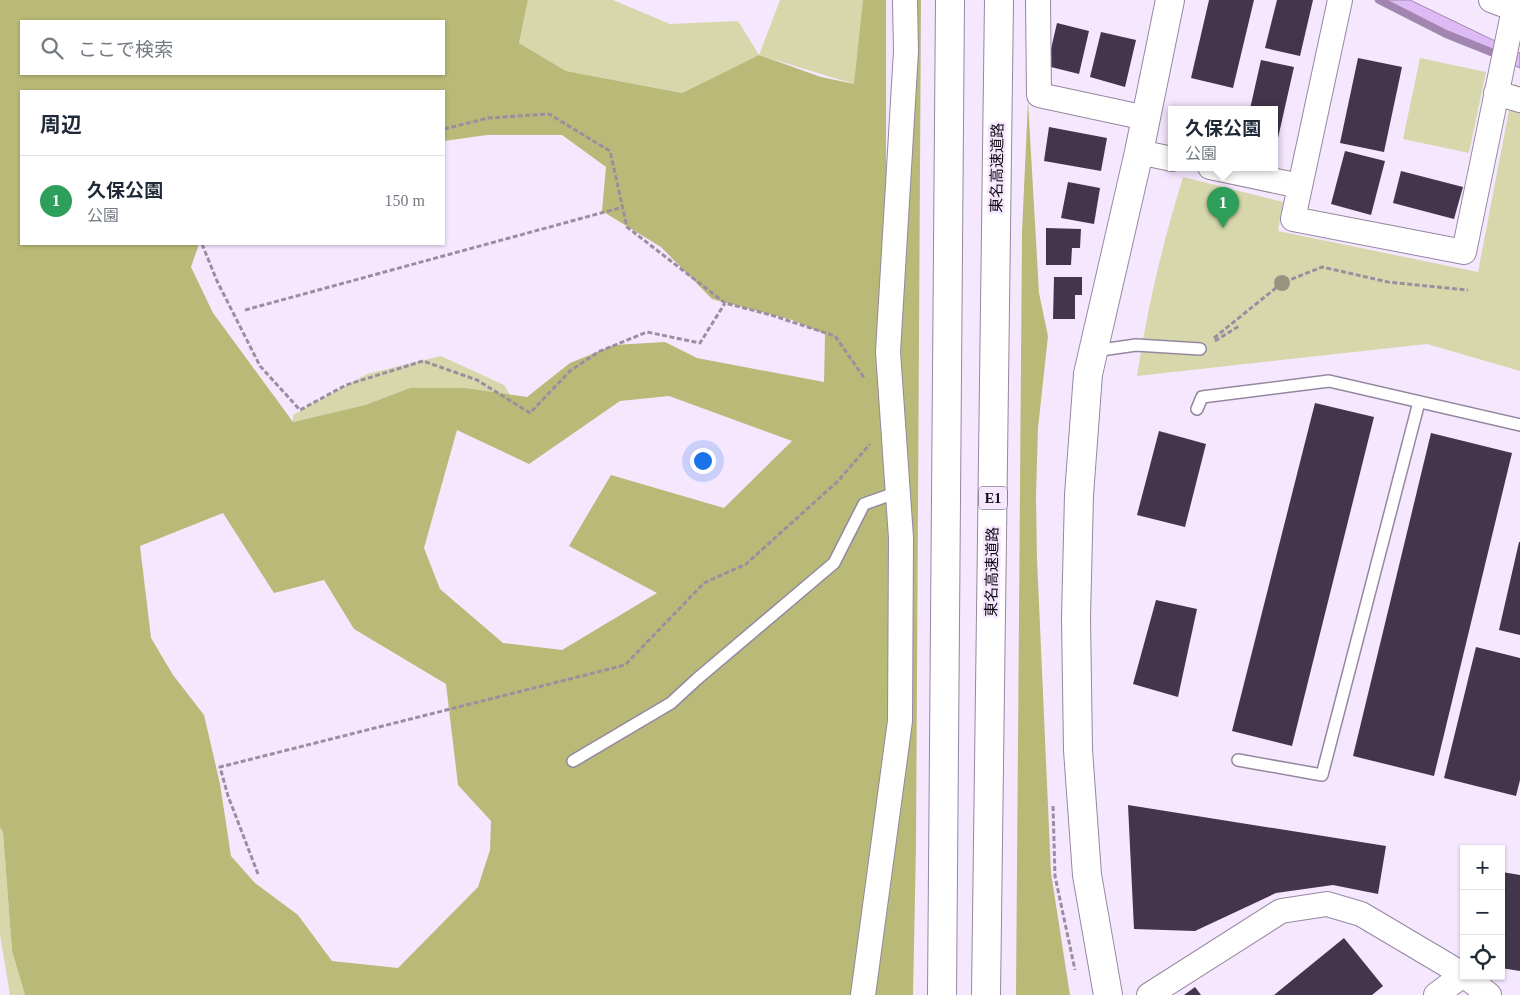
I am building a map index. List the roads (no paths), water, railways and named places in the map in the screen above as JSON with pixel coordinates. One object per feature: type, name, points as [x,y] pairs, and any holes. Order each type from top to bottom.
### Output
[{"type":"main road","points":[[942,995],[950,0]]},
{"type":"main road","name":"東名高速道路","points":[[986,995],[999,0]]},
{"type":"main road","points":[[1108,995],[1087,875],[1078,750],[1076,618],[1079,495],[1088,374],[1146,118],[1170,0]]},
{"type":"street","points":[[863,995],[900,721],[901,538],[888,352],[906,51],[905,0]]},
{"type":"street","points":[[1038,0],[1039,95],[1146,118]]},
{"type":"street","points":[[1340,0],[1293,219],[1464,252],[1498,83],[1517,7],[1491,0]]},
{"type":"street","points":[[1498,83],[1520,100]]},
{"type":"street","points":[[1138,152],[1168,158]]},
{"type":"street","points":[[1229,171],[1300,186]]},
{"type":"street","points":[[1149,995],[1281,911],[1327,904],[1361,914],[1460,974]]},
{"type":"street","points":[[1436,995],[1460,979]]},
{"type":"street","points":[[1469,980],[1489,995]]},
{"type":"lane","points":[[1094,351],[1136,345],[1200,349]]},
{"type":"lane","points":[[1197,409],[1202,397],[1329,381],[1520,425]]},
{"type":"lane","points":[[1238,760],[1322,775],[1419,402]]},
{"type":"lane","points":[[573,761],[670,703],[834,563],[864,504],[898,492]]},
{"type":"waterway","points":[[1379,0],[1446,34],[1491,52]]},
{"type":"place","name":"久保公園","points":[[1223,228]]}]
